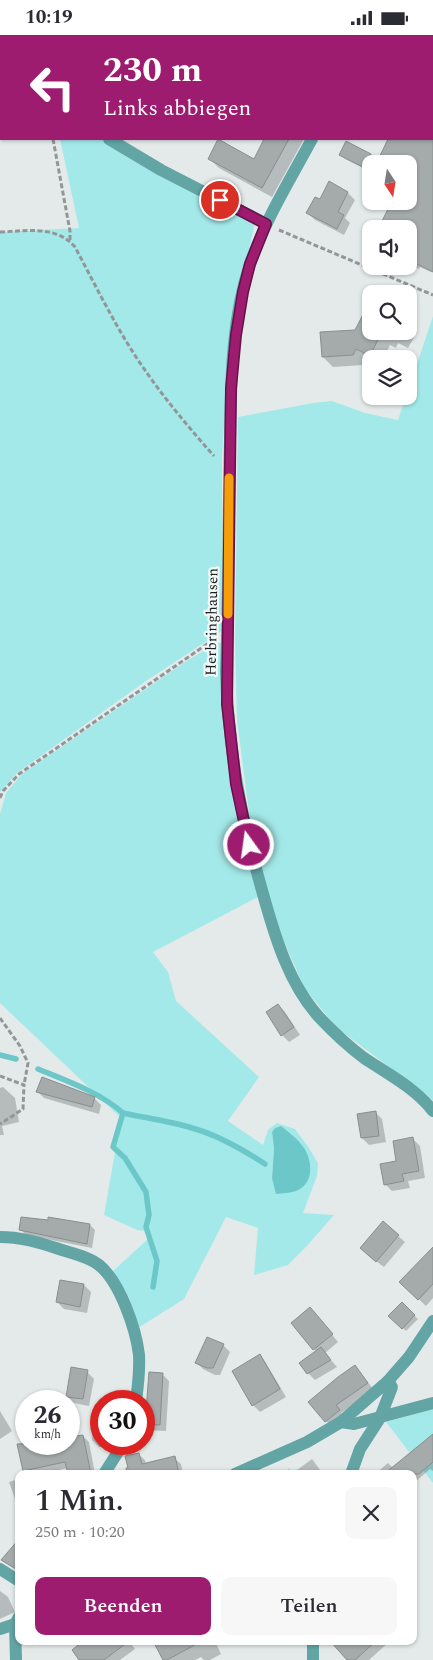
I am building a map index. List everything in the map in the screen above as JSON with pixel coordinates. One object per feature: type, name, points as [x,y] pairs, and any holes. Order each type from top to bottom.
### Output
[{"type":"street","points":[[111,140],[161,170],[266,224]]},
{"type":"street","name":"Herbringhausen","points":[[311,140],[266,224],[250,264],[236,335],[232,372],[227,704],[231,752],[249,845],[273,930],[290,971],[303,995],[317,1015],[334,1033],[363,1057],[425,1101],[433,1111]]},
{"type":"street","points":[[0,1237],[17,1237],[76,1255],[98,1265],[112,1279],[132,1323],[138,1354],[138,1390]]},
{"type":"street","points":[[244,1470],[306,1442],[340,1422],[388,1381],[409,1357],[433,1321]]},
{"type":"street","points":[[352,1470],[360,1449],[380,1417],[392,1387],[388,1381]]},
{"type":"street","points":[[340,1422],[354,1424],[433,1403]]},
{"type":"street","points":[[107,1470],[116,1455]]},
{"type":"street","points":[[0,1569],[15,1578]]},
{"type":"street","points":[[0,1629],[15,1621]]},
{"type":"street","points":[[16,1645],[16,1660]]},
{"type":"street","points":[[313,1645],[313,1660]]},
{"type":"path","points":[[53,140],[70,231],[70,241]]},
{"type":"path","points":[[266,224],[433,295]]},
{"type":"path","points":[[0,232],[50,231],[70,241],[75,247],[116,326],[146,373],[179,417],[220,463],[230,464]]},
{"type":"path","points":[[0,798],[4,791],[26,769],[211,641],[228,636]]},
{"type":"path","points":[[0,1018],[20,1046],[28,1063],[24,1085],[23,1109],[0,1124]]},
{"type":"path","points":[[0,1076],[24,1085]]},
{"type":"shaded area","points":[[60,140],[115,140],[256,218],[230,333],[222,457],[222,631],[146,681],[17,773],[0,792],[0,232],[79,228]]},
{"type":"shaded area","points":[[433,316],[433,1101],[337,1028],[305,989],[276,924],[253,843],[237,720],[235,639],[238,417],[332,401],[365,413],[398,420],[403,405],[417,405],[417,364]]},
{"type":"shaded area","points":[[222,642],[222,716],[229,770],[247,855],[260,896],[153,952],[168,972],[176,1001],[259,1077],[228,1121],[263,1145],[268,1130],[277,1123],[295,1129],[318,1163],[317,1176],[303,1213],[334,1215],[288,1265],[254,1275],[258,1228],[226,1217],[184,1299],[138,1328],[112,1272],[149,1238],[147,1231],[137,1230],[104,1215],[121,1118],[0,1003],[0,814],[6,793],[22,774],[185,662],[215,644]],"holes":[[[281,1126],[293,1135],[272,1178],[274,1148],[272,1132],[275,1128]]]},
{"type":"shaded area","points":[[281,1126],[304,1148],[309,1160],[310,1172],[309,1178],[302,1188],[294,1192],[276,1194],[272,1178],[274,1148],[272,1132],[275,1128]]},
{"type":"shaded area","points":[[433,1409],[433,1483],[386,1422]]},
{"type":"building","points":[[218,140],[254,159],[264,140],[288,140],[262,188],[208,159]]},
{"type":"building","points":[[388,140],[433,140],[433,272],[417,264],[417,220],[382,220],[388,210],[418,210],[418,155],[380,155]]},
{"type":"building","points":[[346,141],[371,154],[362,155],[362,166],[339,155]]},
{"type":"building","points":[[329,181],[348,192],[338,212],[344,215],[337,229],[306,213],[315,197],[320,199]]},
{"type":"building","points":[[362,316],[362,340],[378,340],[373,350],[362,350],[362,352],[356,349],[353,355],[322,357],[320,332],[355,330]]},
{"type":"building","points":[[278,1004],[294,1027],[281,1036],[266,1012]]},
{"type":"building","points":[[42,1077],[95,1097],[92,1107],[36,1092]]},
{"type":"building","points":[[376,1111],[379,1136],[361,1138],[357,1114]]},
{"type":"building","points":[[413,1137],[419,1171],[402,1174],[404,1181],[384,1185],[380,1164],[396,1161],[393,1141]]},
{"type":"building","points":[[21,1217],[48,1220],[48,1217],[90,1224],[87,1244],[19,1230]]},
{"type":"building","points":[[383,1221],[399,1235],[376,1262],[360,1248]]},
{"type":"building","points":[[433,1247],[433,1284],[418,1300],[399,1282]]},
{"type":"building","points":[[60,1280],[84,1284],[80,1307],[56,1302]]},
{"type":"building","points":[[402,1302],[415,1315],[402,1329],[388,1316]]},
{"type":"building","points":[[310,1307],[333,1334],[313,1350],[291,1323]]},
{"type":"building","points":[[207,1337],[224,1344],[213,1368],[207,1368],[195,1363]]},
{"type":"building","points":[[321,1347],[331,1360],[307,1374],[299,1363]]},
{"type":"building","points":[[260,1354],[280,1389],[252,1406],[232,1371]]},
{"type":"building","points":[[355,1365],[368,1383],[336,1405],[340,1410],[325,1422],[308,1402]]},
{"type":"building","points":[[71,1367],[88,1370],[83,1399],[80,1399],[80,1390],[67,1390]]},
{"type":"building","points":[[149,1372],[163,1373],[160,1425],[155,1425],[155,1390],[148,1390]]},
{"type":"building","points":[[433,1434],[433,1462],[419,1474],[417,1474],[417,1470],[389,1470]]},
{"type":"building","points":[[80,1435],[83,1435],[90,1470],[67,1470],[65,1462],[23,1470],[19,1455],[80,1455]]},
{"type":"building","points":[[140,1455],[142,1464],[175,1456],[178,1470],[126,1470],[126,1468],[128,1468],[125,1456]]},
{"type":"building","points":[[15,1544],[15,1569],[1,1560]]},
{"type":"building","points":[[78,1645],[124,1645],[104,1660],[79,1660],[72,1650]]},
{"type":"building","points":[[155,1645],[195,1645],[167,1660],[163,1660]]},
{"type":"building","points":[[334,1645],[372,1645],[355,1660],[347,1660]]},
{"type":"waterway","points":[[0,1055],[16,1059]]},
{"type":"waterway","points":[[38,1069],[93,1093],[123,1113],[175,1123],[211,1134],[265,1164]]},
{"type":"waterway","points":[[123,1113],[113,1147],[125,1158],[146,1192],[149,1215],[146,1227],[157,1261],[153,1287]]},
{"type":"slow traffic","points":[[228,614],[229,478]]},
{"type":"route","points":[[220,200],[266,224],[250,264],[243,292],[236,335],[231,388],[227,704],[231,752],[242,819],[249,845]]}]
